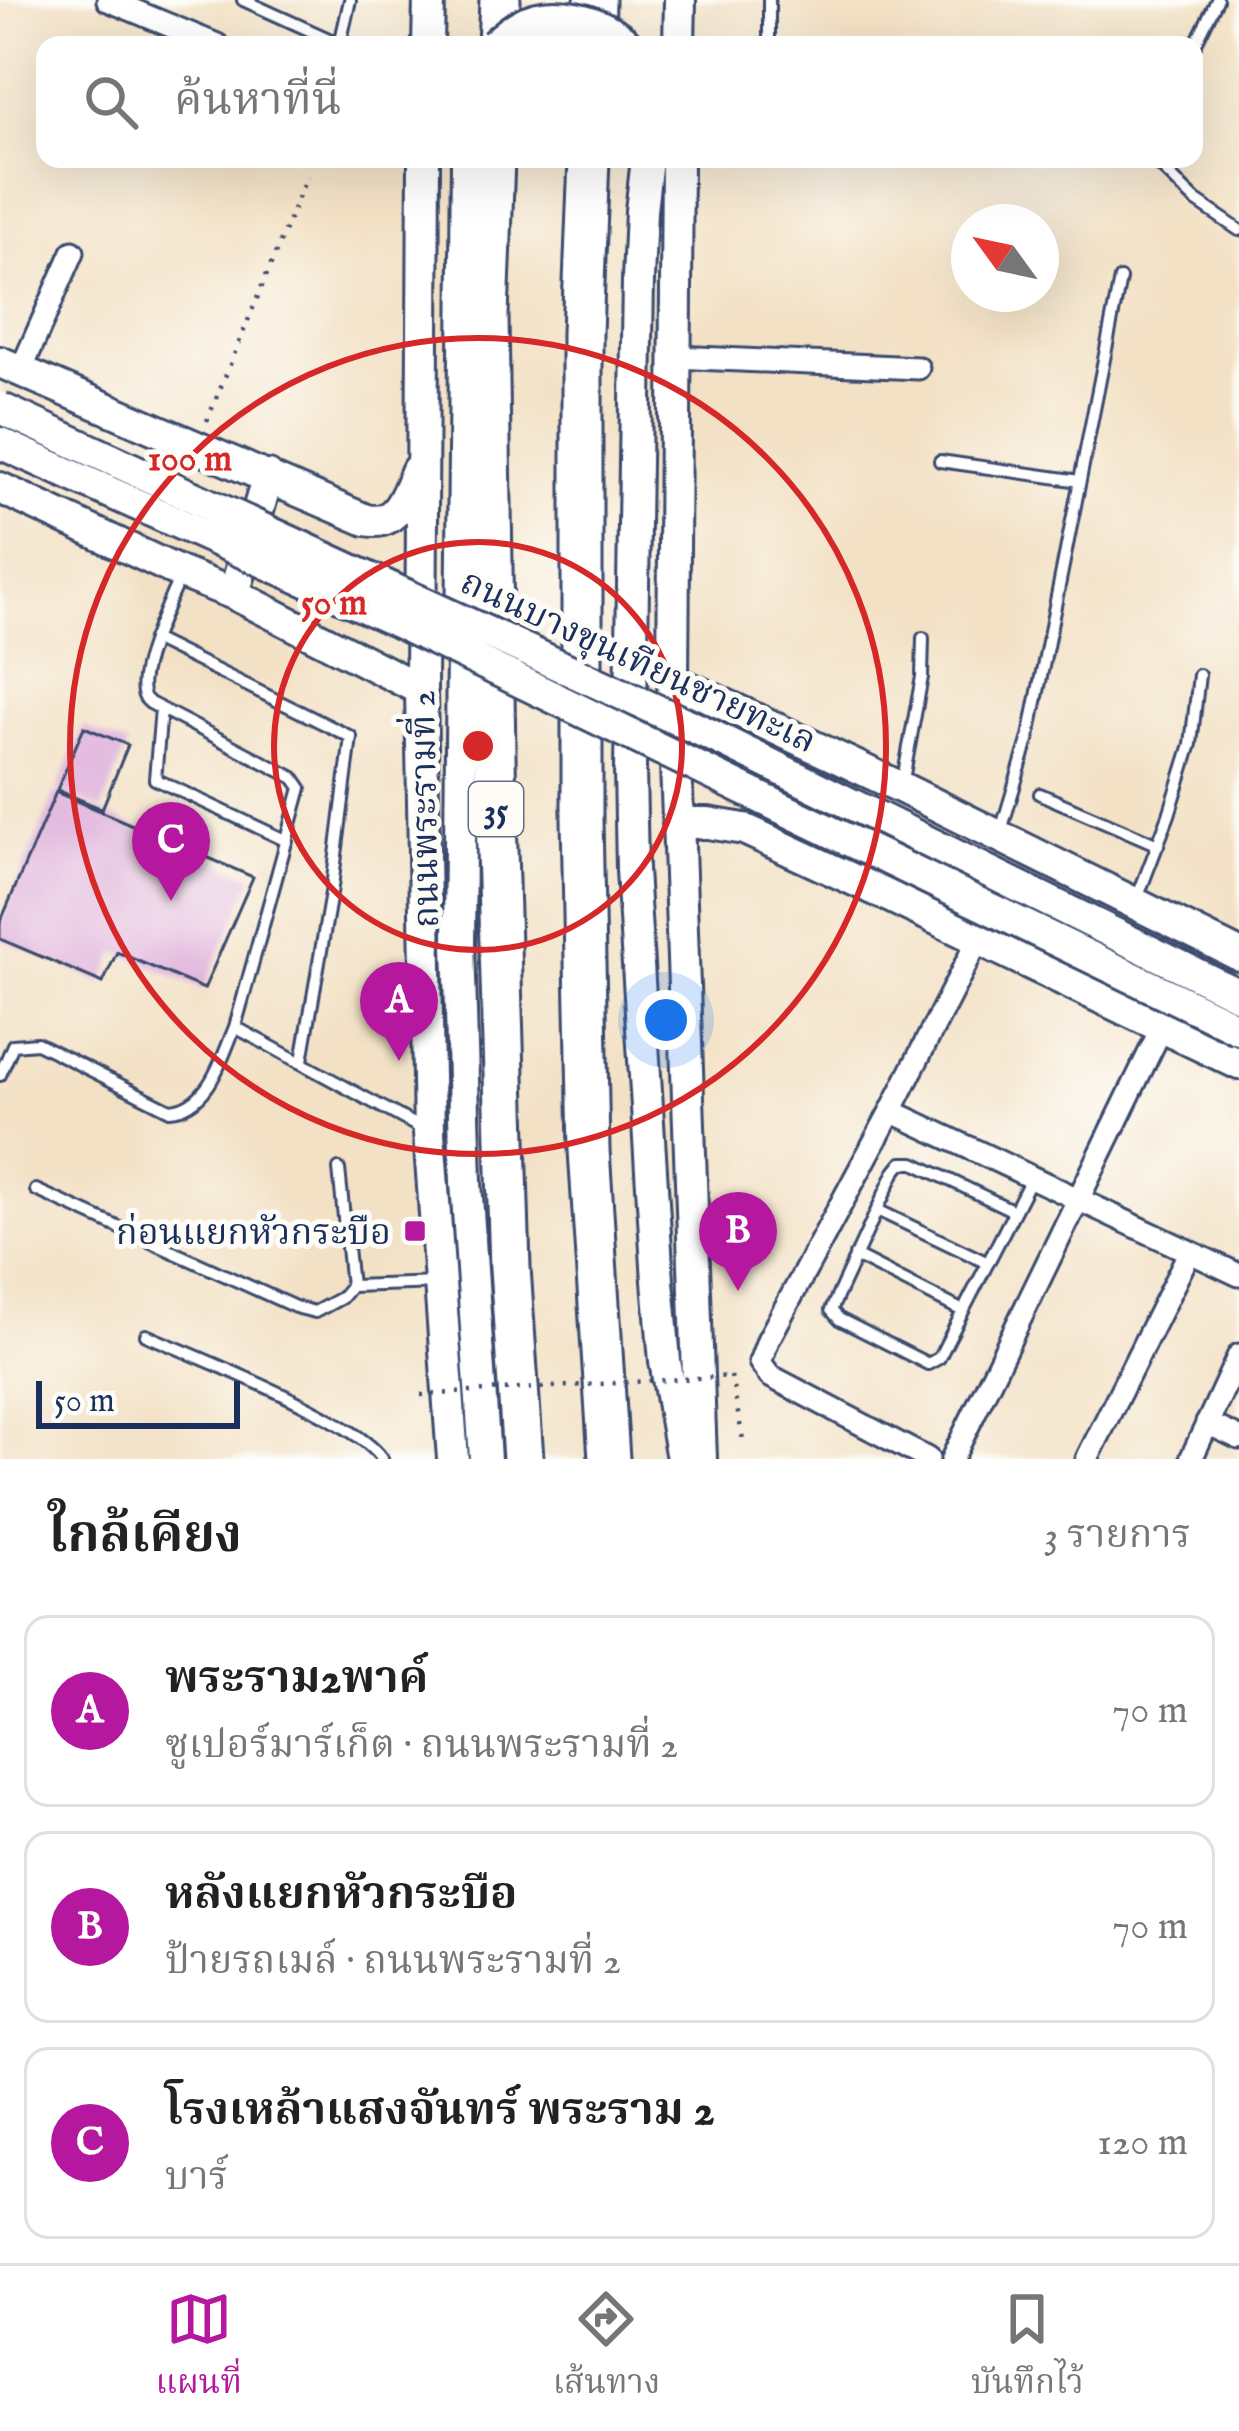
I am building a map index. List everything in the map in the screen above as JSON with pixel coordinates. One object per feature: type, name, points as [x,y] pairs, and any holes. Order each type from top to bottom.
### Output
[{"type":"highway","points":[[497,36],[500,0]]},
{"type":"highway","points":[[594,36],[596,0]]},
{"type":"highway","name":"ถนนพระรามที่ 2","points":[[494,168],[488,316],[496,817],[510,1268],[524,1459]]},
{"type":"highway","points":[[589,168],[582,333],[581,819],[589,1150],[608,1459]]},
{"type":"main road","points":[[428,36],[429,0]]},
{"type":"main road","points":[[679,36],[680,0]]},
{"type":"main road","points":[[506,36],[520,24],[575,17],[616,36]]},
{"type":"main road","name":"ถนนพระรามที่ 2","points":[[424,168],[421,690],[429,1133],[453,1459]]},
{"type":"main road","points":[[467,168],[458,820],[463,1112],[485,1459]]},
{"type":"main road","points":[[646,168],[638,280],[632,870],[658,1281],[665,1361],[682,1459]]},
{"type":"main road","points":[[677,168],[673,680],[700,1459]]},
{"type":"main road","points":[[10,366],[377,523],[398,510],[421,463]]},
{"type":"main road","name":"ถนนบางขุนเทียนชายทะเล","points":[[0,408],[715,737],[1239,995]]},
{"type":"main road","name":"ถนนบางขุนเทียนชายทะเล","points":[[0,443],[391,619],[1239,1029]]},
{"type":"main road","points":[[234,594],[268,476]]},
{"type":"main road","points":[[0,488],[234,594],[421,690]]},
{"type":"main road","name":"ถนนบางขุนเทียนชายทะเล","points":[[673,680],[1239,956]]},
{"type":"main road","points":[[882,892],[869,865],[871,833],[916,795]]},
{"type":"main road","points":[[679,823],[744,830],[1239,1064]]},
{"type":"street","points":[[108,0],[195,36]]},
{"type":"street","points":[[10,366],[73,252]]},
{"type":"street","points":[[676,357],[918,368]]},
{"type":"street","points":[[928,1459],[770,1376],[760,1362],[978,940]]},
{"type":"street","points":[[952,1459],[1162,1027]]},
{"type":"street","points":[[891,1111],[1239,1275]]},
{"type":"street","points":[[1087,1459],[1189,1252]]},
{"type":"street","points":[[1190,1459],[1239,1355]]},
{"type":"street","points":[[1207,1423],[1239,1438]]},
{"type":"lane","points":[[243,0],[267,5],[324,36]]},
{"type":"lane","points":[[343,36],[350,0]]},
{"type":"lane","points":[[769,0],[770,36]]},
{"type":"lane","points":[[1199,36],[1217,0]]},
{"type":"lane","points":[[1162,168],[1195,200],[1239,230]]},
{"type":"lane","points":[[999,837],[1029,737],[1120,279]]},
{"type":"lane","points":[[940,460],[1080,481]]},
{"type":"lane","points":[[0,1075],[14,1045],[37,1043],[178,1111],[199,1097],[210,1082],[236,1027],[302,788],[143,696],[153,639],[181,573]]},
{"type":"lane","points":[[916,795],[923,638]]},
{"type":"lane","points":[[153,639],[351,737],[332,887],[302,1061]]},
{"type":"lane","points":[[1135,904],[1191,744],[1198,675]]},
{"type":"lane","points":[[161,709],[155,779],[287,841]]},
{"type":"lane","points":[[1040,794],[1158,845]]},
{"type":"lane","points":[[236,1027],[429,1133]]},
{"type":"lane","points":[[1015,1211],[914,1163],[902,1163],[831,1310],[839,1319],[928,1364],[939,1358],[963,1311],[1015,1211],[1032,1178]]},
{"type":"lane","points":[[36,1190],[315,1312],[341,1298],[351,1286],[339,1168]]},
{"type":"lane","points":[[877,1210],[988,1263]]},
{"type":"lane","points":[[855,1256],[963,1311]]},
{"type":"lane","points":[[351,1286],[439,1283]]},
{"type":"lane","points":[[146,1335],[326,1417],[369,1444],[382,1459]]},
{"type":"path","points":[[197,446],[307,176]]},
{"type":"path","points":[[421,1395],[731,1376],[744,1445]]},
{"type":"building","points":[[84,727],[128,745],[102,809],[57,790]]},
{"type":"building","points":[[56,792],[253,877],[204,989],[117,952],[103,983],[0,939],[0,923]]},
{"type":"place","name":"โรงเหล้าแสงจันทร์ พระราม 2","points":[[171,901]]},
{"type":"place","name":"พระราม2พาค์","points":[[399,1061]]},
{"type":"place","name":"ก่อนแยกหัวกระบือ","points":[[415,1231]]},
{"type":"place","name":"หลังแยกหัวกระบือ","points":[[738,1291]]}]
